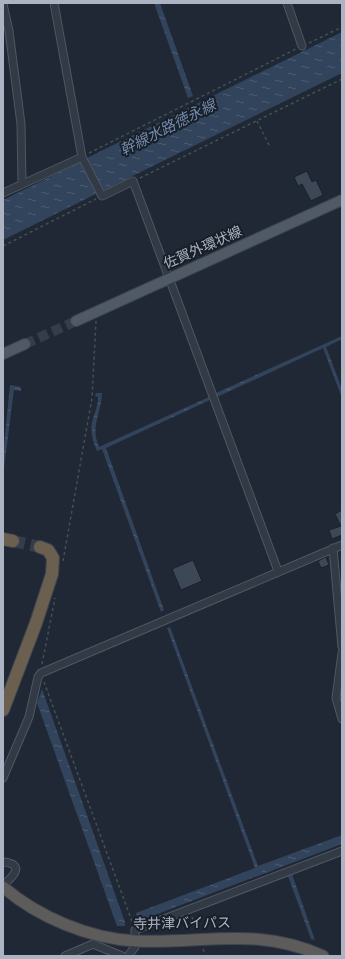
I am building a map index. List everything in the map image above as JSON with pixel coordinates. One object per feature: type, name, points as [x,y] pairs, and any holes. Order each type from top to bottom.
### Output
[{"type":"highway","points":[[3,710],[36,623],[52,574],[53,558],[48,550],[40,547]]},
{"type":"highway","name":"寺井津バイパス","points":[[3,886],[16,898],[62,923],[98,935],[136,941],[246,937],[283,942],[323,956]]},
{"type":"main road","name":"佐賀外環状線","points":[[76,321],[342,200]]},
{"type":"main road","points":[[3,354],[25,344]]},
{"type":"street","points":[[54,3],[82,157],[102,196],[133,182],[278,571]]},
{"type":"street","points":[[287,3],[302,46]]},
{"type":"street","points":[[3,4],[9,31],[21,124],[22,184]]},
{"type":"street","points":[[3,193],[82,157]]},
{"type":"street","points":[[3,778],[29,717],[38,677],[41,673],[342,545]]},
{"type":"street","points":[[333,548],[342,647]]},
{"type":"street","points":[[342,653],[336,698],[342,719]]},
{"type":"street","points":[[128,956],[135,947],[136,930],[342,851]]},
{"type":"street","points":[[3,862],[14,865],[16,870],[14,876],[3,886]]},
{"type":"street","points":[[65,956],[93,944],[107,948],[122,956]]},
{"type":"path","points":[[82,157],[342,27]]},
{"type":"path","points":[[133,182],[342,79]]},
{"type":"path","points":[[258,121],[270,147]]},
{"type":"path","points":[[3,246],[102,196]]},
{"type":"path","points":[[63,562],[92,398],[97,323],[94,313]]},
{"type":"path","points":[[57,592],[42,659],[41,673],[136,930]]},
{"type":"water","points":[[154,3],[160,3],[193,96],[188,98]]},
{"type":"water","name":"幹線水路徳永線","points":[[342,32],[342,73],[104,190],[99,182],[92,186],[96,194],[3,240],[3,200],[80,162],[84,170],[91,166],[87,158]]},
{"type":"water","points":[[342,336],[342,339],[326,347],[342,389],[342,398],[323,348],[217,397],[216,393]]},
{"type":"water","points":[[10,385],[21,387],[21,391],[14,390],[3,476],[3,455]]},
{"type":"water","points":[[96,393],[102,393],[96,426],[99,447],[209,397],[210,400],[106,448],[164,610],[161,612],[102,449],[97,451],[93,440],[91,432],[98,400],[98,397],[95,396]]},
{"type":"water","points":[[170,627],[258,866],[342,835],[342,844],[139,921],[136,913],[255,868],[167,628]]},
{"type":"water","points":[[42,689],[125,922],[125,926],[117,926],[37,703]]},
{"type":"water","points":[[292,874],[315,940],[311,939],[288,876]]},
{"type":"building","points":[[307,171],[312,182],[316,180],[323,195],[311,201],[302,184],[298,186],[294,177]]},
{"type":"building","points":[[342,510],[342,535],[332,539],[329,530],[341,526],[335,514]]},
{"type":"building","points":[[326,557],[329,565],[321,568],[318,561]]},
{"type":"building","points":[[193,560],[202,581],[181,590],[172,569]]},
{"type":"tunnel","points":[[25,344],[76,321]]},
{"type":"tunnel","points":[[13,541],[40,547]]}]
